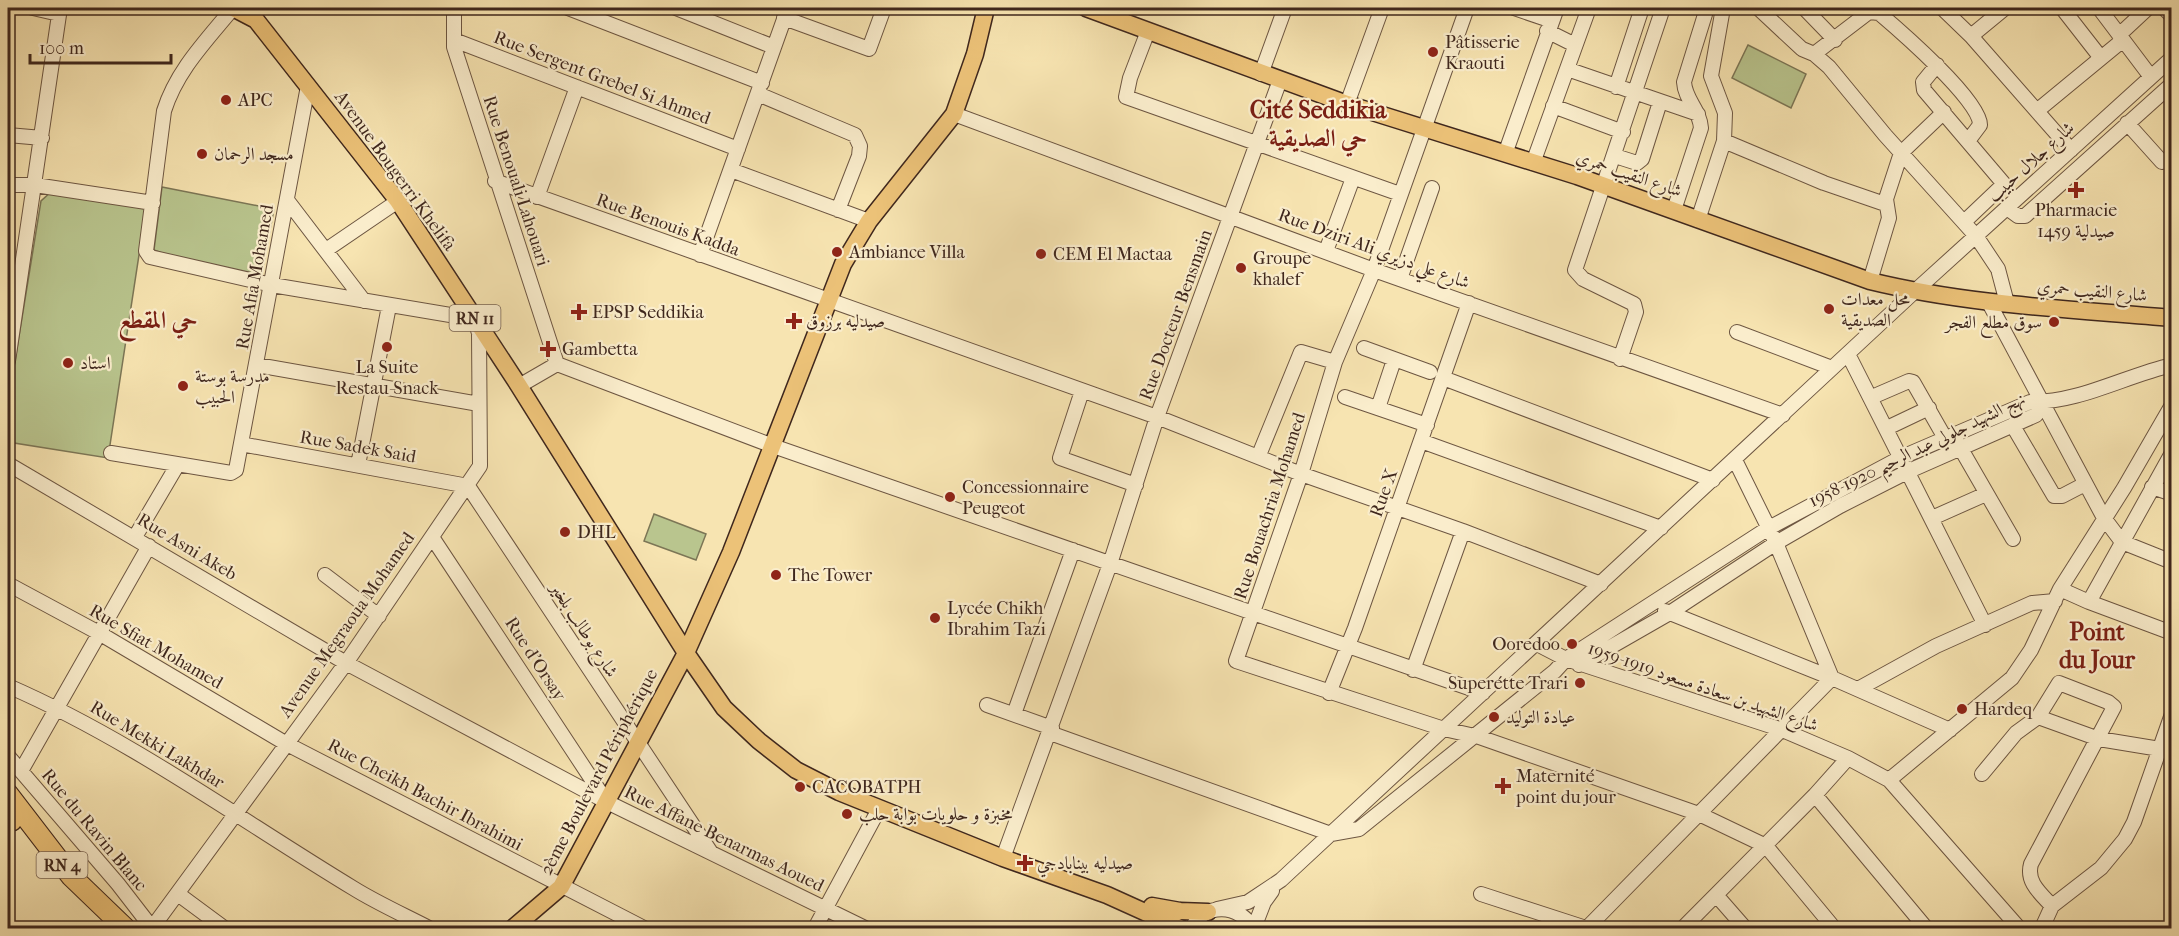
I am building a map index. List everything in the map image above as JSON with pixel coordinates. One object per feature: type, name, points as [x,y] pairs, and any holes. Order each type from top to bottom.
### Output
[{"type":"highway","name":"RN 4","points":[[8,794],[71,876],[125,928]]},
{"type":"highway","name":"RN 4","points":[[9,817],[47,866],[106,928]]},
{"type":"main road","name":"Avenue Bougerri Khelifa","points":[[233,8],[256,20],[398,201],[519,386],[686,653],[724,708],[759,741],[796,770],[879,809],[1003,858],[1107,895],[1180,928]]},
{"type":"main road","name":"2ème Boulevard Périphérique","points":[[513,928],[561,887],[686,653],[731,552],[843,264],[868,221],[931,146],[954,114],[975,54],[986,8]]},
{"type":"main road","name":"شارع النقيب حمري","points":[[1096,9],[1148,31],[1347,104],[1605,186],[1870,281],[1914,292],[2172,318]]},
{"type":"main road","name":"Avenue Bougerri Khelifa","points":[[1107,895],[1169,910],[1213,910]]},
{"type":"street","points":[[8,361],[60,11],[33,8]]},
{"type":"street","points":[[233,8],[179,73],[170,91],[164,111],[146,251],[150,257],[272,285],[364,302],[473,316]]},
{"type":"street","name":"Rue Benouali Lahouari","points":[[454,8],[454,40],[495,181],[557,364]]},
{"type":"street","points":[[568,8],[760,89],[855,135],[860,146],[858,156],[838,210]]},
{"type":"street","points":[[676,8],[774,47]]},
{"type":"street","points":[[700,255],[786,13],[869,49],[884,8]]},
{"type":"street","points":[[1262,74],[1285,8]]},
{"type":"street","points":[[1347,104],[1382,8]]},
{"type":"street","name":"Rue Bouachria Mohamed","points":[[1329,693],[1236,660],[1301,474],[1335,362],[1374,270],[1467,8]]},
{"type":"street","points":[[1514,8],[1552,20],[1575,45]]},
{"type":"street","points":[[1533,163],[1589,8]]},
{"type":"street","points":[[1616,87],[1642,8]]},
{"type":"street","points":[[1620,359],[1635,312],[1634,304],[1583,279],[1575,270],[1663,8]]},
{"type":"street","points":[[1674,210],[1701,128],[1698,114],[1686,94],[1683,82],[1707,8]]},
{"type":"street","points":[[1698,220],[1724,141],[1725,113],[1712,76],[1724,8]]},
{"type":"street","points":[[1758,8],[1802,49],[1814,54],[1864,106],[1901,153],[1977,236],[1998,269],[2007,303]]},
{"type":"street","points":[[1942,8],[1971,36],[2071,150]]},
{"type":"street","points":[[1971,36],[2005,8]]},
{"type":"street","points":[[2062,8],[2101,58]]},
{"type":"street","points":[[2099,8],[2151,77]]},
{"type":"street","points":[[2037,110],[2101,58],[2148,8]]},
{"type":"street","points":[[2164,8],[2172,16]]},
{"type":"street","points":[[1812,10],[1835,40]]},
{"type":"street","points":[[1814,54],[1835,40],[1857,20],[1875,11],[1937,65],[1979,117],[1980,125],[1968,141]]},
{"type":"street","points":[[1504,154],[1552,20]]},
{"type":"street","points":[[1148,31],[1130,78],[1126,97],[1400,194]]},
{"type":"street","name":"Rue Sergent Grebel Si Ahmed","points":[[454,40],[738,149]]},
{"type":"street","name":"شارع جلال حبيب","points":[[1281,880],[1914,292],[2172,58]]},
{"type":"street","points":[[1937,65],[1922,84],[1924,90],[2004,184],[1964,222]]},
{"type":"street","points":[[1567,69],[1698,114]]},
{"type":"street","name":"Rue Docteur Bensmain","points":[[1003,858],[1110,564],[1157,417],[1280,80]]},
{"type":"street","points":[[2007,208],[2018,216],[2025,216],[2172,84]]},
{"type":"street","name":"Rue Afia Mohamed","points":[[178,464],[234,472],[242,444],[308,86]]},
{"type":"street","points":[[537,197],[577,87]]},
{"type":"street","points":[[1615,156],[1637,163],[1641,159],[1660,102]]},
{"type":"street","points":[[1553,106],[1623,132]]},
{"type":"street","points":[[1870,281],[1889,218],[1885,204],[1901,153],[1944,112]]},
{"type":"street","name":"Rue Dziri Ali شارع علي دزيري","points":[[954,114],[1232,215],[1374,270],[1783,415]]},
{"type":"street","points":[[2127,123],[2162,162],[2172,160]]},
{"type":"street","points":[[8,135],[42,138]]},
{"type":"street","points":[[1724,141],[1824,183],[1885,204]]},
{"type":"street","points":[[731,170],[868,221]]},
{"type":"street","points":[[1326,251],[1353,178]]},
{"type":"street","name":"Rue Benouis Kadda","points":[[495,181],[828,302],[1157,417],[1259,455],[1301,474],[1398,507],[1602,584]]},
{"type":"street","points":[[8,185],[35,185],[153,203]]},
{"type":"street","points":[[1400,279],[1432,188]]},
{"type":"street","points":[[287,201],[364,302]]},
{"type":"street","points":[[326,250],[398,201]]},
{"type":"street","points":[[1988,301],[2104,518],[2122,542],[2172,562]]},
{"type":"street","name":"Rue X","points":[[1329,693],[1427,425],[1437,375],[1469,303]]},
{"type":"street","points":[[358,465],[388,306]]},
{"type":"street","name":"Avenue Megraoua Mohamed","points":[[152,928],[237,814],[285,743],[346,663],[480,466],[479,333],[473,316]]},
{"type":"street","points":[[1737,332],[1832,368]]},
{"type":"street","points":[[1364,348],[1713,480]]},
{"type":"street","name":"Rue Bouachria Mohamed","points":[[1259,455],[1301,352],[1335,362]]},
{"type":"street","points":[[1848,354],[1872,397],[1985,625]]},
{"type":"street","points":[[1378,408],[1394,360]]},
{"type":"street","points":[[519,386],[557,364],[773,446],[1110,564],[1254,611],[1413,670],[1483,693]]},
{"type":"street","points":[[257,365],[479,404]]},
{"type":"street","points":[[2044,402],[2121,382],[2172,365]]},
{"type":"street","points":[[1872,397],[1911,381],[1916,384],[1929,408],[1949,436],[1961,448],[2013,539]]},
{"type":"street","points":[[1082,391],[1060,458],[1136,485]]},
{"type":"street","points":[[1345,397],[1427,425]]},
{"type":"street","name":"نهج الشهيد جلولي عبد الرحيم 1920-1958","points":[[1556,671],[1566,659],[1767,529],[1902,457],[2030,402],[2044,402]]},
{"type":"street","name":"نهج الشهيد جلولي عبد الرحيم 1920-1958","points":[[1556,671],[1584,664],[1668,614],[1776,543],[1840,506],[1909,471],[2036,415],[2044,402]]},
{"type":"street","points":[[2019,928],[1889,780],[2012,678],[2031,650],[2057,595],[2172,405]]},
{"type":"street","points":[[1887,428],[1929,408]]},
{"type":"street","points":[[2013,426],[2054,495],[2062,496],[2085,484]]},
{"type":"street","points":[[1421,441],[1661,528]]},
{"type":"street","name":"Rue Sadek Said","points":[[242,444],[468,486]]},
{"type":"street","points":[[111,453],[178,464],[135,537]]},
{"type":"street","points":[[2089,602],[2172,453]]},
{"type":"street","points":[[1735,460],[1767,529],[1776,543],[1832,678]]},
{"type":"street","name":"Rue Asni Akeb","points":[[8,464],[346,663]]},
{"type":"street","name":"شارع بوطالب بلخير","points":[[468,486],[711,853]]},
{"type":"street","points":[[2152,487],[2172,494]]},
{"type":"street","points":[[1831,494],[1840,506]]},
{"type":"street","points":[[1932,518],[1986,494]]},
{"type":"street","points":[[1413,670],[1463,531]]},
{"type":"street","name":"Rue d'Orsay","points":[[432,537],[607,802]]},
{"type":"street","points":[[21,771],[149,546]]},
{"type":"street","points":[[1014,714],[1073,550]]},
{"type":"street","points":[[325,575],[379,616]]},
{"type":"street","name":"Rue Sfiat Mohamed","points":[[8,584],[99,633],[285,743]]},
{"type":"street","points":[[1858,689],[1906,661],[2032,603],[2057,595],[2089,602],[2172,633]]},
{"type":"street","points":[[1657,602],[1668,614],[1832,678],[1950,730]]},
{"type":"street","name":"شارع الشهيد بن سعادة مسعود 1919-1959","points":[[1537,644],[1566,659],[1780,729],[1848,758],[1889,780]]},
{"type":"street","name":"Rue Affane Benarmas Aoued","points":[[346,663],[607,802],[865,928]]},
{"type":"street","points":[[987,705],[1331,834],[1359,829],[1556,671]]},
{"type":"street","points":[[1481,894],[1587,928],[1832,678]]},
{"type":"street","points":[[1982,774],[2016,732],[2038,717],[2057,684],[2061,683],[2108,702],[2114,707],[2031,864],[2029,871],[2033,886],[2052,906]]},
{"type":"street","name":"Rue Mekki Lakhdar","points":[[8,686],[58,708],[237,814],[354,890],[429,928]]},
{"type":"street","points":[[1329,693],[1473,736],[1699,814],[1766,846],[1834,928]]},
{"type":"street","points":[[2042,928],[2052,906],[2101,868],[2125,839],[2165,749],[2172,714]]},
{"type":"street","points":[[2038,717],[2099,738],[2165,749]]},
{"type":"street","name":"Rue Cheikh Bachir Ibrahimi","points":[[285,743],[644,928]]},
{"type":"street","name":"Rue du Ravin Blanc","points":[[8,756],[118,884],[152,928]]},
{"type":"street","points":[[1683,928],[1766,846],[1848,758]]},
{"type":"street","points":[[1815,795],[1926,928]]},
{"type":"street","points":[[815,928],[879,809]]},
{"type":"street","points":[[1192,928],[1200,916],[1213,910],[1248,902],[1281,880]]},
{"type":"street","points":[[1213,910],[1235,911],[1243,915],[1254,928],[1264,902],[1281,880]]},
{"type":"street","points":[[178,894],[224,928]]},
{"type":"street","points":[[1717,896],[1745,928]]},
{"type":"green space","points":[[1748,45],[1806,74],[1791,108],[1732,78]]},
{"type":"green space","points":[[162,187],[274,209],[261,277],[184,261],[154,250]]},
{"type":"green space","name":"استاد","points":[[52,191],[146,209],[108,458],[8,442],[8,404],[41,201]]},
{"type":"green space","points":[[654,514],[706,534],[696,560],[644,541]]},
{"type":"place","name":"Pâtisserie Kraouti","points":[[1433,52]]},
{"type":"place","name":"APC","points":[[226,100]]},
{"type":"place","name":"مسجد الرحمان","points":[[202,154]]},
{"type":"place","name":"Pharmacie 1459 صيدلية","points":[[2076,190]]},
{"type":"place","name":"Ambiance Villa","points":[[837,252]]},
{"type":"place","name":"CEM El Mactaa","points":[[1041,254]]},
{"type":"place","name":"Groupe khalef","points":[[1241,268]]},
{"type":"place","name":"محل معدات الصديقية","points":[[1829,309]]},
{"type":"place","name":"EPSP Seddikia","points":[[579,312]]},
{"type":"place","name":"صيدليه برزوق","points":[[794,321]]},
{"type":"place","name":"سوق مطلع الفجر","points":[[2054,322]]},
{"type":"place","name":"La Suite Restau-Snack","points":[[387,347]]},
{"type":"place","name":"Gambetta","points":[[548,349]]},
{"type":"place","name":"استاد","points":[[68,363]]},
{"type":"place","name":"مدرسة بوستة الحبيب","points":[[183,386]]},
{"type":"place","name":"Concessionnaire Peugeot","points":[[950,497]]},
{"type":"place","name":"DHL","points":[[565,532]]},
{"type":"place","name":"The Tower","points":[[776,575]]},
{"type":"place","name":"Lycée Chikh Ibrahim Tazi","points":[[935,618]]},
{"type":"place","name":"Ooredoo","points":[[1572,644]]},
{"type":"place","name":"Superétte Trari","points":[[1580,683]]},
{"type":"place","name":"Hardeq","points":[[1962,709]]},
{"type":"place","name":"عيادة التوليد","points":[[1494,717]]},
{"type":"place","name":"Maternité point du jour","points":[[1503,786]]},
{"type":"place","name":"CACOBATPH","points":[[800,787]]},
{"type":"place","name":"مخبزة و حلويات بوابة حلب","points":[[847,814]]},
{"type":"place","name":"صيدليه بينابادجي","points":[[1025,863]]},
{"type":"district","name":"Cité Seddikia حي الصديقية","points":[[1318,124]]},
{"type":"district","name":"حي المقطع","points":[[158,320]]},
{"type":"district","name":"Point du Jour","points":[[2097,646]]}]
